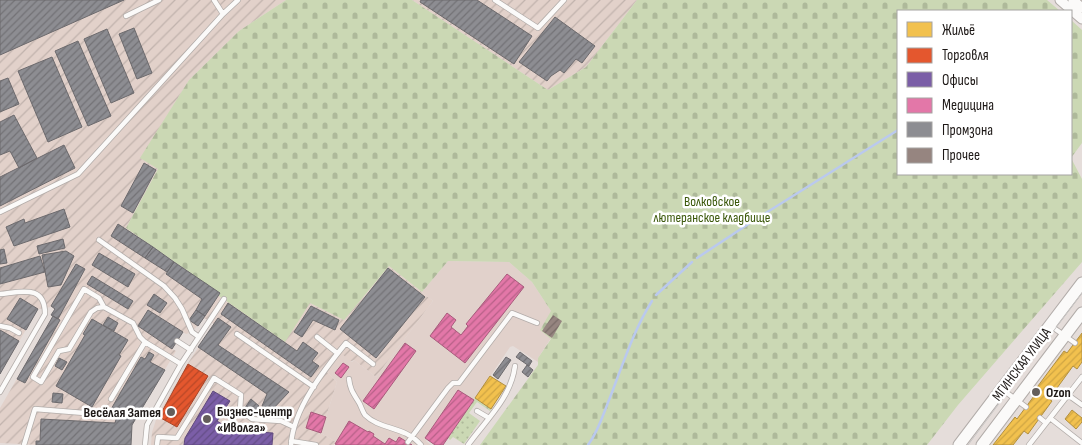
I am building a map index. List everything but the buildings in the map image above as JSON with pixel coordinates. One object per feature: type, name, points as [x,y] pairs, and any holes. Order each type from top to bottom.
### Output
[{"type":"street","points":[[1060,0],[1072,10]]},
{"type":"street","points":[[1073,0],[1082,8]]},
{"type":"street","points":[[1072,10],[1082,19]]},
{"type":"street","name":"МГИНСКАЯ УЛИЦА","points":[[959,445],[1082,283]]},
{"type":"street","name":"МГИНСКАЯ УЛИЦА","points":[[982,445],[1082,312]]},
{"type":"lane","points":[[126,16],[159,0]]},
{"type":"lane","points":[[214,0],[223,14]]},
{"type":"lane","points":[[0,212],[78,174],[223,14],[238,0]]},
{"type":"lane","points":[[495,0],[538,28],[564,0]]},
{"type":"lane","points":[[99,240],[164,286],[182,308],[192,332],[199,337]]},
{"type":"lane","points":[[104,307],[97,308],[91,312],[70,349],[59,350],[41,382],[32,377],[84,288],[99,298],[104,307],[133,323],[140,337],[145,342],[181,364]]},
{"type":"lane","points":[[0,294],[31,292],[40,295],[44,301],[45,314],[0,392]]},
{"type":"lane","points":[[145,445],[147,425],[181,364],[224,299]]},
{"type":"lane","points":[[408,442],[448,388],[454,383],[459,382],[512,313],[537,323]]},
{"type":"lane","points":[[1050,325],[1074,343]]},
{"type":"lane","points":[[0,326],[10,328],[19,333]]},
{"type":"lane","points":[[237,334],[314,387]]},
{"type":"lane","points":[[317,337],[337,353]]},
{"type":"lane","points":[[177,341],[191,350]]},
{"type":"lane","points":[[112,399],[145,342]]},
{"type":"lane","points":[[316,445],[291,443],[294,427],[301,409],[324,368],[346,343],[373,364]]},
{"type":"lane","points":[[468,445],[510,387],[515,366]]},
{"type":"lane","points":[[1029,445],[1082,377]]},
{"type":"lane","points":[[157,445],[158,437],[178,438],[214,378],[240,396],[240,410],[252,419],[281,422],[294,427]]},
{"type":"lane","points":[[349,379],[350,390],[360,402],[364,414],[375,422],[412,436],[421,445]]},
{"type":"lane","points":[[1002,389],[1026,407]]},
{"type":"lane","points":[[1068,395],[1082,405]]},
{"type":"lane","points":[[24,445],[35,409],[97,414]]},
{"type":"lane","points":[[477,410],[489,418]]},
{"type":"lane","points":[[1040,418],[1046,423]]},
{"type":"lane","points":[[1050,418],[1082,444]]},
{"type":"shaded area","points":[[0,0],[286,0],[239,31],[189,80],[141,158],[158,169],[126,228],[220,293],[219,296],[227,302],[310,303],[344,320],[389,266],[433,301],[376,377],[354,360],[327,372],[337,382],[321,433],[336,442],[334,445],[151,445],[152,432],[157,417],[188,363],[214,324],[204,318],[192,332],[186,334],[183,332],[172,349],[176,351],[132,425],[131,445],[0,443],[0,408],[53,316],[55,309],[51,307],[38,309],[0,374]]},
{"type":"shaded area","points":[[412,0],[637,0],[586,67],[548,90]]},
{"type":"shaded area","points":[[448,261],[509,262],[532,282],[551,311],[551,338],[538,358],[538,362],[513,346],[510,347],[474,400],[458,390],[425,438],[431,445],[335,444],[336,442],[321,433],[337,382],[327,372],[342,354],[352,362],[354,360],[376,377],[433,301],[422,292]]},
{"type":"green space","name":"Волковское лютеранское кладбище","points":[[286,0],[412,0],[548,90],[586,67],[637,0],[1047,0],[1059,10],[897,10],[897,175],[1072,175],[1072,160],[1082,179],[1082,262],[958,405],[927,445],[480,445],[538,365],[538,358],[551,339],[540,330],[551,311],[532,282],[509,262],[448,261],[422,292],[389,266],[344,320],[310,303],[285,342],[126,228],[158,169],[140,158],[189,80],[239,31]]},
{"type":"green space","points":[[1072,21],[1082,30],[1082,143],[1072,157]]},
{"type":"green space","points":[[475,398],[491,409],[490,411],[477,402],[469,413],[480,421],[464,444],[453,437],[450,440],[448,438]]},
{"type":"waterway","points":[[761,216],[897,131]]},
{"type":"waterway","points":[[697,258],[756,219]]},
{"type":"waterway","points":[[656,295],[692,262]]},
{"type":"waterway","points":[[588,445],[595,435],[633,337],[652,301]]},
{"type":"tram line","points":[[968,445],[1082,293]]},
{"type":"place","name":"Ozon","points":[[1036,392]]},
{"type":"place","name":"Весёлая Затея","points":[[171,412]]},
{"type":"place","name":"Бизнес-центр «Иволга»","points":[[207,419]]}]
